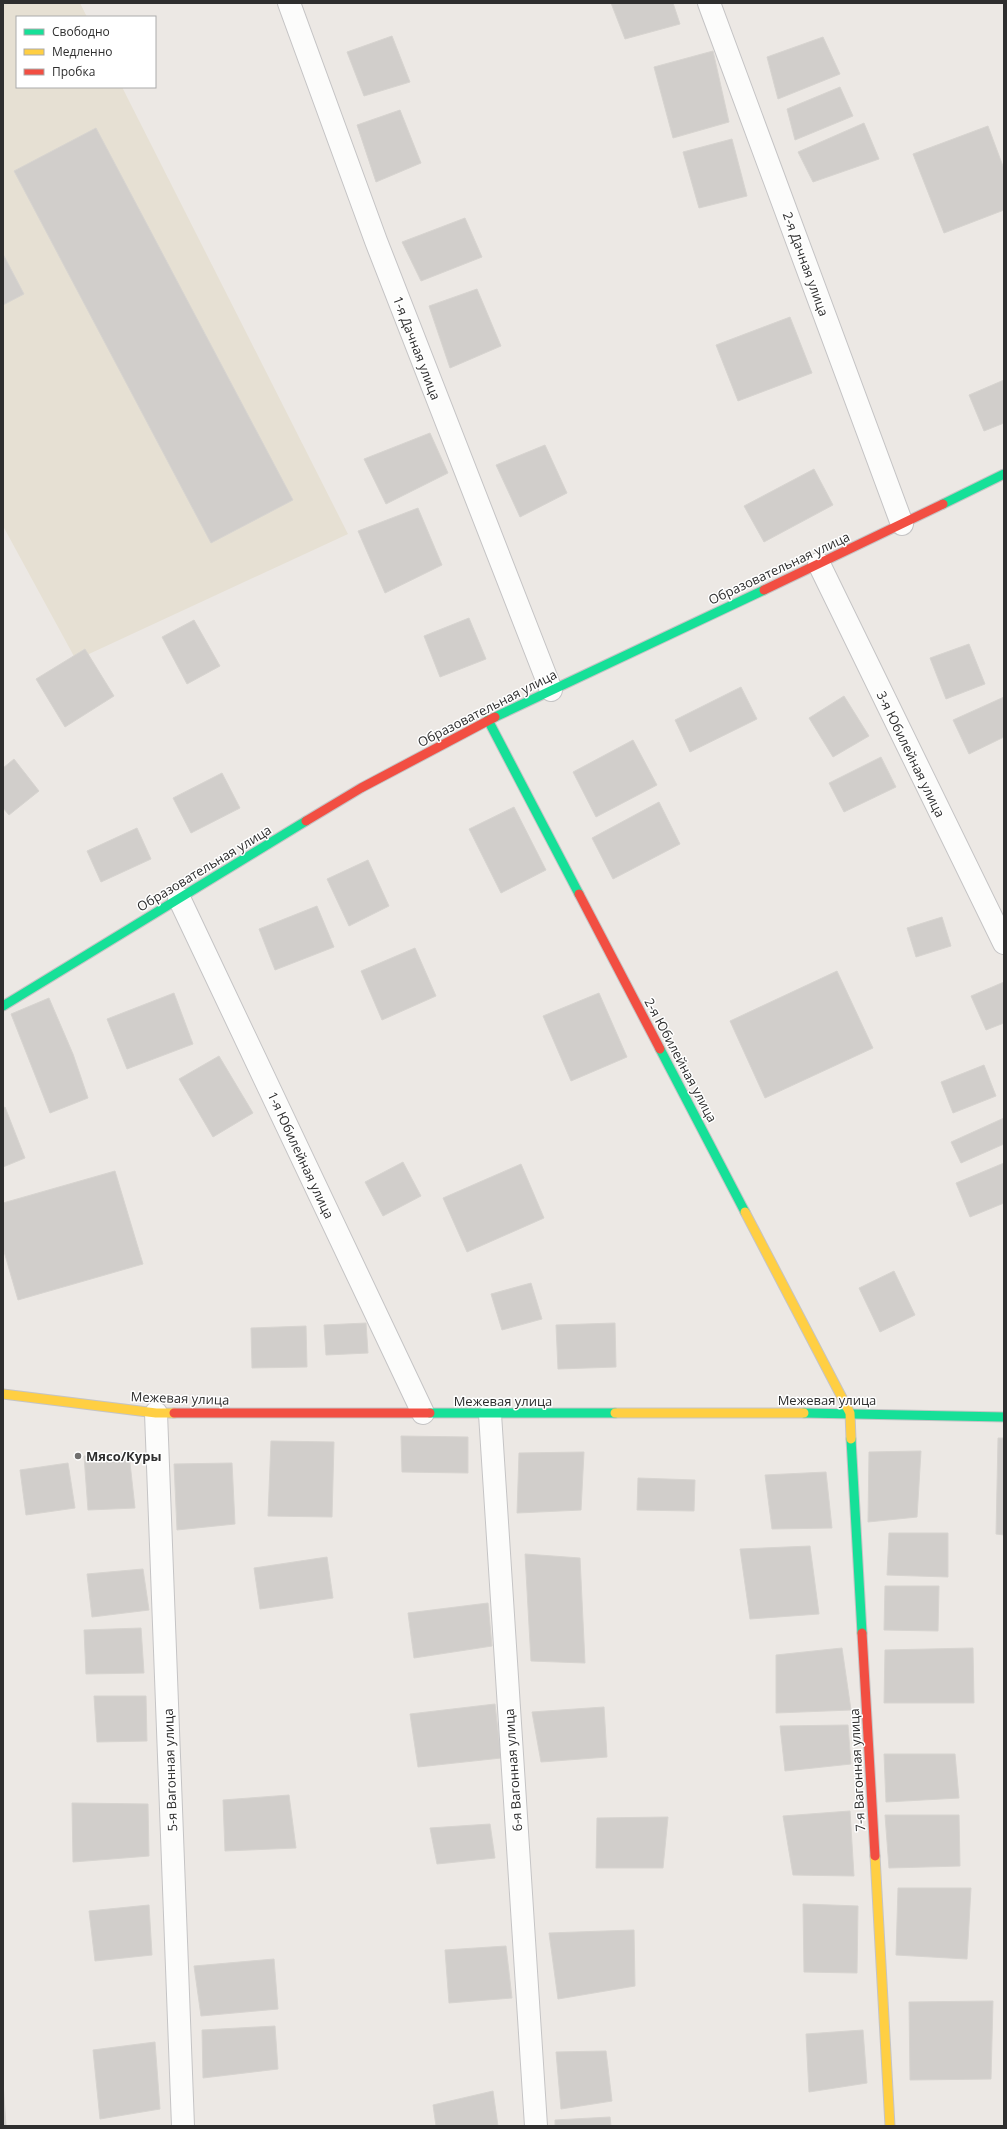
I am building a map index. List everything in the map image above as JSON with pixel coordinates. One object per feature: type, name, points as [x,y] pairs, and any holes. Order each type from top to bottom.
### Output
[{"type":"street","name":"1-я Дачная улица","points":[[289,3],[376,241],[551,690]]},
{"type":"street","name":"2-я Дачная улица","points":[[709,3],[902,524]]},
{"type":"street","name":"Образовательная улица","points":[[3,1006],[361,788],[488,720],[819,564],[1004,474]]},
{"type":"street","name":"3-я Юбилейная улица","points":[[819,564],[1004,943]]},
{"type":"street","name":"2-я Юбилейная улица","points":[[488,720],[850,1413]]},
{"type":"street","name":"1-я Юбилейная улица","points":[[179,898],[423,1413]]},
{"type":"street","name":"Межевая улица","points":[[3,1394],[156,1413],[850,1413],[1004,1417]]},
{"type":"street","name":"5-я Вагонная улица","points":[[156,1413],[183,2126]]},
{"type":"street","name":"7-я Вагонная улица","points":[[850,1413],[890,2126]]},
{"type":"street","name":"6-я Вагонная улица","points":[[490,1414],[536,2126]]},
{"type":"shaded area","points":[[3,3],[80,3],[86,16],[16,16],[16,88],[123,88],[348,534],[76,660],[3,526]]},
{"type":"building","points":[[611,3],[673,3],[680,24],[625,39]]},
{"type":"building","points":[[392,36],[410,82],[364,96],[347,52]]},
{"type":"building","points":[[823,37],[840,74],[778,99],[767,57]]},
{"type":"building","points":[[713,51],[729,122],[673,138],[654,67]]},
{"type":"building","points":[[840,87],[853,116],[795,140],[787,109]]},
{"type":"building","points":[[400,110],[421,163],[376,182],[357,125]]},
{"type":"building","points":[[864,123],[879,159],[813,182],[798,152]]},
{"type":"building","points":[[988,126],[1004,169],[1004,210],[944,233],[913,154]]},
{"type":"building","points":[[96,128],[293,500],[211,543],[14,171]]},
{"type":"building","points":[[732,139],[747,196],[699,208],[683,152]]},
{"type":"building","points":[[465,218],[482,257],[421,281],[402,242]]},
{"type":"building","points":[[3,254],[24,294],[3,305]]},
{"type":"building","points":[[477,289],[501,346],[450,368],[429,306]]},
{"type":"building","points":[[790,317],[812,373],[738,401],[716,345]]},
{"type":"building","points":[[1004,380],[1004,423],[984,431],[969,395]]},
{"type":"building","points":[[430,433],[448,473],[386,504],[364,459]]},
{"type":"building","points":[[545,445],[567,493],[520,517],[496,465]]},
{"type":"building","points":[[814,469],[833,505],[764,542],[744,506]]},
{"type":"building","points":[[418,508],[442,565],[385,593],[358,531]]},
{"type":"building","points":[[469,618],[486,659],[440,677],[424,636]]},
{"type":"building","points":[[194,620],[220,666],[187,684],[162,637]]},
{"type":"building","points":[[969,644],[985,684],[946,699],[930,658]]},
{"type":"building","points":[[85,649],[114,696],[65,727],[36,679]]},
{"type":"building","points":[[741,687],[757,719],[690,752],[675,720]]},
{"type":"building","points":[[844,696],[869,736],[833,757],[809,718]]},
{"type":"building","points":[[1004,697],[1004,737],[969,754],[953,720]]},
{"type":"building","points":[[633,740],[657,785],[596,817],[573,772]]},
{"type":"building","points":[[881,757],[896,787],[844,812],[829,783]]},
{"type":"building","points":[[14,759],[39,791],[9,815],[3,808],[3,768]]},
{"type":"building","points":[[222,773],[240,808],[191,833],[173,798]]},
{"type":"building","points":[[659,802],[680,844],[613,879],[592,838]]},
{"type":"building","points":[[514,807],[546,870],[501,893],[469,829]]},
{"type":"building","points":[[137,828],[151,859],[101,882],[87,851]]},
{"type":"building","points":[[368,860],[389,906],[349,926],[327,879]]},
{"type":"building","points":[[317,906],[334,947],[275,970],[259,929]]},
{"type":"building","points":[[942,917],[951,946],[916,957],[907,928]]},
{"type":"building","points":[[415,948],[436,996],[382,1020],[361,971]]},
{"type":"building","points":[[837,971],[873,1048],[765,1098],[730,1021]]},
{"type":"building","points":[[1004,982],[1004,1023],[986,1030],[971,996]]},
{"type":"building","points":[[174,993],[193,1044],[127,1069],[107,1019]]},
{"type":"building","points":[[599,993],[627,1057],[571,1081],[543,1016]]},
{"type":"building","points":[[49,998],[73,1054],[88,1098],[50,1113],[11,1014]]},
{"type":"building","points":[[219,1056],[253,1113],[213,1137],[179,1079]]},
{"type":"building","points":[[984,1065],[996,1096],[953,1113],[941,1082]]},
{"type":"building","points":[[5,1107],[25,1158],[3,1167],[3,1108]]},
{"type":"building","points":[[1004,1118],[1004,1144],[961,1163],[951,1142]]},
{"type":"building","points":[[403,1162],[421,1196],[383,1216],[365,1182]]},
{"type":"building","points":[[1004,1163],[1004,1203],[970,1217],[956,1183]]},
{"type":"building","points":[[521,1164],[544,1218],[467,1252],[443,1198]]},
{"type":"building","points":[[115,1171],[143,1264],[18,1300],[3,1248],[3,1203]]},
{"type":"building","points":[[894,1271],[915,1315],[880,1332],[859,1288]]},
{"type":"building","points":[[531,1283],[542,1319],[502,1330],[491,1294]]},
{"type":"building","points":[[366,1323],[368,1353],[326,1355],[324,1325]]},
{"type":"building","points":[[615,1323],[616,1367],[558,1369],[556,1325]]},
{"type":"building","points":[[306,1326],[307,1367],[252,1368],[251,1328]]},
{"type":"building","points":[[401,1436],[468,1437],[468,1473],[402,1472]]},
{"type":"building","points":[[998,1438],[1004,1438],[1004,1535],[996,1534]]},
{"type":"building","points":[[271,1441],[334,1442],[332,1517],[268,1516]]},
{"type":"building","points":[[921,1451],[917,1517],[868,1522],[869,1452]]},
{"type":"building","points":[[584,1452],[581,1510],[517,1513],[519,1453]]},
{"type":"building","points":[[129,1454],[135,1508],[88,1510],[84,1456]]},
{"type":"building","points":[[68,1463],[75,1508],[26,1515],[20,1470]]},
{"type":"building","points":[[232,1463],[235,1524],[177,1530],[174,1464]]},
{"type":"building","points":[[826,1472],[832,1528],[772,1529],[765,1475]]},
{"type":"building","points":[[638,1478],[695,1480],[694,1511],[637,1510]]},
{"type":"building","points":[[889,1533],[948,1533],[948,1577],[887,1575]]},
{"type":"building","points":[[810,1546],[819,1614],[750,1619],[740,1549]]},
{"type":"building","points":[[525,1554],[580,1558],[585,1663],[531,1661]]},
{"type":"building","points":[[327,1557],[333,1598],[260,1609],[254,1568]]},
{"type":"building","points":[[143,1569],[149,1610],[92,1617],[87,1574]]},
{"type":"building","points":[[885,1586],[939,1586],[938,1631],[884,1630]]},
{"type":"building","points":[[488,1603],[492,1646],[414,1658],[408,1613]]},
{"type":"building","points":[[141,1628],[144,1673],[86,1674],[84,1630]]},
{"type":"building","points":[[842,1648],[851,1710],[776,1713],[776,1655]]},
{"type":"building","points":[[973,1648],[974,1703],[884,1703],[885,1650]]},
{"type":"building","points":[[94,1696],[146,1696],[147,1741],[97,1742]]},
{"type":"building","points":[[495,1704],[501,1758],[418,1767],[410,1714]]},
{"type":"building","points":[[604,1707],[607,1757],[541,1762],[532,1712]]},
{"type":"building","points":[[848,1725],[851,1764],[785,1771],[780,1726]]},
{"type":"building","points":[[884,1754],[955,1754],[959,1798],[886,1802]]},
{"type":"building","points":[[289,1795],[296,1848],[225,1851],[223,1800]]},
{"type":"building","points":[[72,1803],[148,1804],[149,1856],[73,1862]]},
{"type":"building","points":[[850,1811],[854,1876],[793,1875],[783,1816]]},
{"type":"building","points":[[885,1815],[959,1815],[960,1866],[889,1868]]},
{"type":"building","points":[[668,1817],[663,1868],[596,1868],[597,1818]]},
{"type":"building","points":[[490,1824],[495,1858],[437,1864],[430,1828]]},
{"type":"building","points":[[898,1888],[971,1888],[967,1959],[896,1955]]},
{"type":"building","points":[[803,1904],[858,1906],[857,1973],[804,1972]]},
{"type":"building","points":[[149,1905],[152,1955],[95,1961],[89,1911]]},
{"type":"building","points":[[634,1930],[635,1986],[558,1999],[549,1933]]},
{"type":"building","points":[[506,1946],[512,1998],[449,2003],[445,1950]]},
{"type":"building","points":[[274,1959],[278,2009],[201,2016],[194,1966]]},
{"type":"building","points":[[993,2001],[991,2079],[910,2080],[909,2002]]},
{"type":"building","points":[[275,2026],[278,2069],[203,2078],[202,2030]]},
{"type":"building","points":[[863,2030],[867,2083],[809,2092],[806,2034]]},
{"type":"building","points":[[155,2042],[160,2109],[100,2119],[93,2050]]},
{"type":"building","points":[[606,2051],[612,2101],[561,2109],[556,2052]]},
{"type":"building","points":[[3,2082],[6,2126],[3,2126]]},
{"type":"building","points":[[493,2091],[498,2126],[436,2126],[433,2105]]},
{"type":"building","points":[[610,2117],[611,2126],[555,2126],[555,2120]]},
{"type":"traffic: fast","points":[[943,504],[1004,474]]},
{"type":"traffic: fast","points":[[495,717],[764,590]]},
{"type":"traffic: fast","points":[[488,720],[579,894]]},
{"type":"traffic: fast","points":[[3,1006],[306,821]]},
{"type":"traffic: fast","points":[[660,1049],[745,1212]]},
{"type":"traffic: fast","points":[[430,1413],[615,1413]]},
{"type":"traffic: fast","points":[[804,1413],[1004,1417]]},
{"type":"traffic: fast","points":[[851,1439],[862,1633]]},
{"type":"traffic: slow","points":[[745,1212],[850,1413],[851,1439]]},
{"type":"traffic: slow","points":[[3,1394],[156,1413],[174,1413]]},
{"type":"traffic: slow","points":[[615,1413],[804,1413]]},
{"type":"traffic: slow","points":[[875,1856],[890,2126]]},
{"type":"traffic: jam","points":[[764,590],[943,504]]},
{"type":"traffic: jam","points":[[306,821],[361,788],[495,717]]},
{"type":"traffic: jam","points":[[579,894],[660,1049]]},
{"type":"traffic: jam","points":[[174,1413],[430,1413]]},
{"type":"traffic: jam","points":[[862,1633],[875,1856]]},
{"type":"place","name":"Мясо/Куры","points":[[78,1456]]}]
